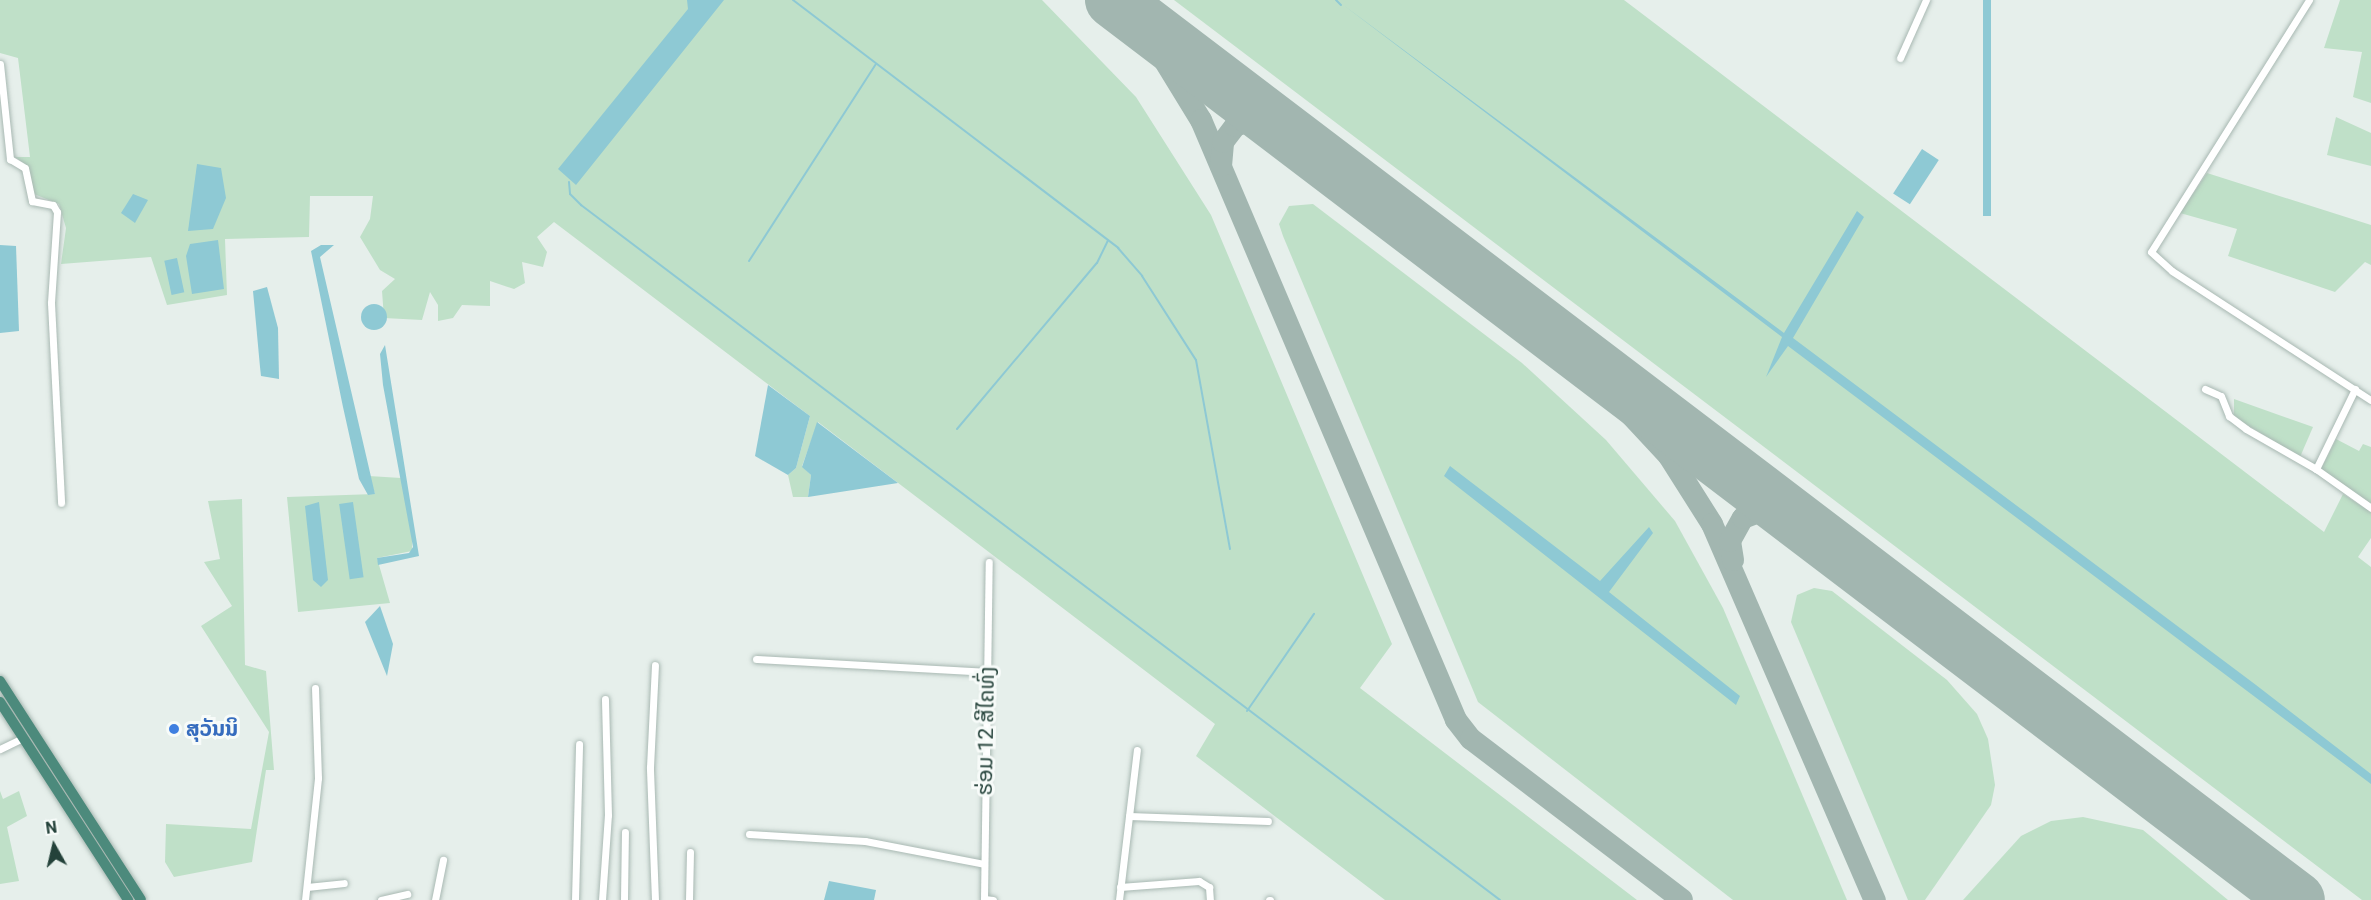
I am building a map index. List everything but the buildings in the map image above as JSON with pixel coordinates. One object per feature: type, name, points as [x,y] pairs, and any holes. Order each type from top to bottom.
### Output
[{"type":"highway","points":[[0,681],[141,900]]},
{"type":"highway","points":[[0,702],[128,900]]},
{"type":"street","points":[[1900,58],[1926,0]]},
{"type":"street","points":[[2309,0],[2151,252],[2172,272],[2371,400]]},
{"type":"street","points":[[0,64],[10,159],[25,168],[32,201],[53,205],[57,212],[51,303],[61,503]]},
{"type":"street","points":[[2205,389],[2222,396],[2229,416],[2246,429],[2316,470],[2371,508]]},
{"type":"street","points":[[2316,470],[2355,389]]},
{"type":"street","name":"ຮ່ອມ 12 ສີໄຄທົ່ງ","points":[[984,899],[989,562]]},
{"type":"street","points":[[756,659],[986,672]]},
{"type":"street","points":[[655,665],[650,767],[655,900]]},
{"type":"street","points":[[305,900],[318,778],[315,688]]},
{"type":"street","points":[[602,900],[608,815],[605,699]]},
{"type":"street","points":[[0,749],[23,738]]},
{"type":"street","points":[[575,900],[579,744]]},
{"type":"street","points":[[1119,900],[1137,750]]},
{"type":"street","points":[[1129,816],[1268,821]]},
{"type":"street","points":[[624,900],[625,832]]},
{"type":"street","points":[[749,834],[846,839],[984,864]]},
{"type":"street","points":[[689,900],[690,852]]},
{"type":"street","points":[[435,900],[443,860]]},
{"type":"street","points":[[1120,887],[1199,881],[1209,887],[1210,900]]},
{"type":"street","points":[[307,887],[344,883]]},
{"type":"street","points":[[381,900],[407,894]]},
{"type":"street","points":[[984,899],[993,900]]},
{"type":"green space","points":[[0,0],[1042,0],[1136,97],[1211,215],[1392,644],[1360,688],[1637,900],[1385,900],[1196,756],[1215,724],[818,422],[802,466],[811,475],[808,497],[793,497],[788,475],[796,468],[810,416],[554,222],[537,237],[547,252],[543,267],[522,262],[525,283],[514,289],[490,281],[490,306],[462,305],[453,318],[438,321],[438,305],[430,292],[422,320],[384,318],[382,291],[395,279],[380,270],[360,237],[370,219],[373,196],[310,196],[309,237],[225,239],[227,295],[167,305],[151,257],[61,264],[66,228],[59,204],[34,194],[28,166],[15,157],[30,157],[18,58],[0,53]]},
{"type":"green space","points":[[1174,0],[1624,0],[2324,532],[2343,494],[2371,512],[2371,538],[2358,557],[2371,567],[2371,900],[2362,900]]},
{"type":"green space","points":[[2340,0],[2371,0],[2371,103],[2353,97],[2362,52],[2324,48]]},
{"type":"green space","points":[[2336,117],[2371,133],[2371,166],[2327,155]]},
{"type":"green space","points":[[2207,173],[2371,225],[2371,265],[2365,262],[2335,292],[2228,256],[2237,229],[2180,213]]},
{"type":"green space","points":[[1313,204],[1522,363],[1606,440],[1675,521],[1723,608],[1847,900],[1733,900],[1478,702],[1279,224],[1289,206]]},
{"type":"green space","points":[[2234,399],[2313,427],[2300,457],[2234,417]]},
{"type":"green space","points":[[2336,439],[2359,451],[2363,444],[2371,447],[2371,504],[2320,471]]},
{"type":"green space","points":[[369,476],[401,478],[412,534],[412,551],[377,558],[390,603],[298,612],[287,497],[375,494]]},
{"type":"green space","points":[[242,499],[245,665],[266,671],[274,770],[266,770],[252,862],[174,877],[165,862],[166,824],[251,829],[269,732],[201,626],[232,606],[204,562],[220,559],[208,501]]},
{"type":"green space","points":[[1814,588],[1832,591],[1947,680],[1977,714],[1988,739],[1995,785],[1991,805],[1925,900],[1908,900],[1791,622],[1797,595]]},
{"type":"green space","points":[[0,791],[3,799],[19,791],[27,816],[7,827],[19,881],[0,884]]},
{"type":"green space","points":[[2083,817],[2143,830],[2228,900],[1963,900],[2021,836],[2051,821]]},
{"type":"water","points":[[687,0],[724,0],[576,185],[558,169],[688,9]]},
{"type":"water","points":[[1983,0],[1991,0],[1991,216],[1983,216]]},
{"type":"water","points":[[1342,4],[1784,333],[1857,211],[1864,217],[1793,338],[2256,685],[2371,774],[2371,784],[1788,346],[1766,377],[1782,337]]},
{"type":"water","points":[[1922,149],[1939,160],[1910,204],[1893,193]]},
{"type":"water","points":[[197,164],[221,168],[226,198],[213,229],[188,231]]},
{"type":"water","points":[[133,194],[148,200],[135,223],[121,213]]},
{"type":"water","points":[[218,240],[224,289],[192,294],[186,256],[190,244]]},
{"type":"water","points":[[0,245],[16,246],[19,331],[0,333]]},
{"type":"water","points":[[321,245],[334,245],[320,257],[375,494],[368,495],[359,479],[343,407],[311,251]]},
{"type":"water","points":[[177,258],[184,292],[172,295],[164,261]]},
{"type":"water","points":[[267,287],[278,328],[279,379],[261,376],[253,291]]},
{"type":"water","points":[[374,304],[383,308],[387,317],[383,326],[374,330],[365,326],[361,317],[365,308]]},
{"type":"water","points":[[385,345],[419,556],[378,565],[377,558],[409,553],[413,547],[383,385],[380,354]]},
{"type":"water","points":[[768,385],[810,416],[796,468],[788,475],[755,456]]},
{"type":"water","points":[[817,422],[898,483],[808,497],[811,475],[802,467]]},
{"type":"water","points":[[1450,466],[1600,581],[1649,527],[1653,533],[1609,592],[1740,696],[1736,705],[1444,476]]},
{"type":"water","points":[[319,502],[328,580],[321,587],[313,580],[305,506]]},
{"type":"water","points":[[353,502],[364,577],[350,579],[339,504]]},
{"type":"water","points":[[380,606],[393,644],[387,676],[365,622]]},
{"type":"water","points":[[829,881],[876,890],[874,900],[824,900]]},
{"type":"waterway","points":[[793,0],[1118,248],[1142,276],[1196,360],[1230,549]]},
{"type":"waterway","points":[[1336,0],[1341,5]]},
{"type":"waterway","points":[[749,261],[876,64]]},
{"type":"waterway","points":[[569,182],[570,194],[581,205],[1500,900]]},
{"type":"waterway","points":[[957,429],[1097,263],[1108,240]]},
{"type":"waterway","points":[[1247,711],[1314,614]]},
{"type":"taxiway","points":[[1139,19],[1201,120],[1456,720],[1471,739],[1682,900]]},
{"type":"taxiway","points":[[1221,166],[1223,142],[1235,126],[1257,118],[1279,126]]},
{"type":"taxiway","points":[[1564,343],[1669,456],[1712,524],[1875,900]]},
{"type":"taxiway","points":[[1733,560],[1730,541],[1743,518],[1766,509],[1792,516]]},
{"type":"runway","points":[[1113,0],[2297,900]]},
{"type":"place","name":"ສຸວັນນິ","points":[[174,729]]}]
